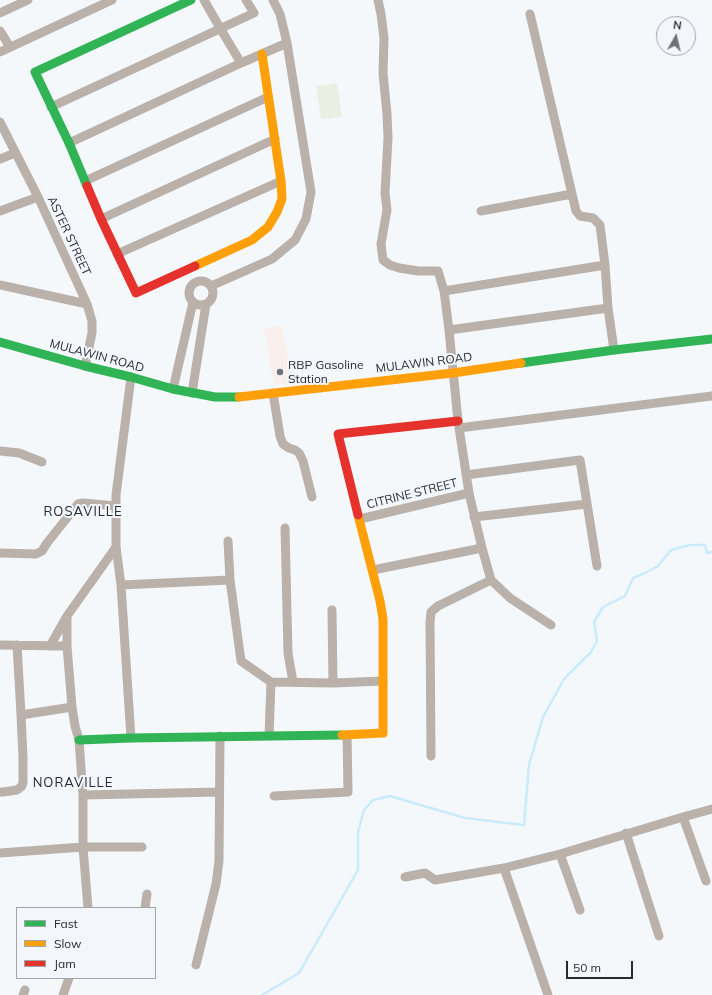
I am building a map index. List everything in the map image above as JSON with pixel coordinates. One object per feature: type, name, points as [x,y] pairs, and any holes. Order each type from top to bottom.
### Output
[{"type":"street","points":[[0,13],[28,0]]},
{"type":"street","points":[[0,52],[112,0]]},
{"type":"street","points":[[191,0],[35,72],[69,143],[101,219],[136,293],[252,240],[268,227],[277,212],[282,199],[281,181],[262,54]]},
{"type":"street","points":[[204,0],[242,63]]},
{"type":"street","points":[[51,107],[254,13],[246,0]]},
{"type":"street","points":[[211,286],[272,259],[295,240],[306,219],[310,192],[287,43],[280,14],[273,0]]},
{"type":"street","points":[[378,0],[384,38],[383,73],[388,138],[385,186],[387,210],[381,244],[383,260],[390,265],[399,268],[418,271],[438,271],[444,290],[458,424],[469,493],[491,580],[510,598],[551,625]]},
{"type":"street","points":[[530,14],[576,211],[580,216],[593,218],[600,225],[608,308],[614,350]]},
{"type":"street","points":[[0,31],[10,48]]},
{"type":"street","points":[[69,143],[287,43]]},
{"type":"street","points":[[85,181],[268,97]]},
{"type":"street","name":"ASTER STREET","points":[[0,122],[38,197],[87,304],[92,321],[92,333],[85,366]]},
{"type":"street","points":[[101,219],[275,139]]},
{"type":"street","points":[[0,159],[16,153]]},
{"type":"street","points":[[117,254],[281,181]]},
{"type":"street","points":[[481,211],[572,194]]},
{"type":"street","points":[[0,212],[38,197]]},
{"type":"street","points":[[444,290],[605,265]]},
{"type":"street","points":[[202,281],[211,286],[213,291],[212,296],[210,301],[206,304],[199,305],[193,302],[190,298],[190,288],[193,284],[202,281]]},
{"type":"street","points":[[0,285],[87,304]]},
{"type":"street","points":[[172,389],[193,302]]},
{"type":"street","points":[[192,393],[206,304]]},
{"type":"street","points":[[449,330],[608,308]]},
{"type":"street","name":"MULAWIN ROAD","points":[[0,342],[172,389],[215,397],[241,397],[453,373],[614,350],[712,339]]},
{"type":"street","points":[[183,346],[199,349]]},
{"type":"street","points":[[131,377],[116,495],[116,547],[121,585],[131,738]]},
{"type":"street","points":[[273,393],[280,436],[283,444],[299,453],[303,462],[312,497]]},
{"type":"street","points":[[79,740],[383,733],[382,619],[380,601],[338,434],[458,424],[712,396]]},
{"type":"street","points":[[0,451],[19,453],[42,462]]},
{"type":"street","points":[[466,475],[580,460],[597,566]]},
{"type":"street","name":"CITRINE STREET","points":[[360,519],[469,493]]},
{"type":"street","points":[[0,554],[36,554],[42,551],[78,504],[83,503],[116,506]]},
{"type":"street","points":[[474,517],[587,504]]},
{"type":"street","points":[[285,528],[288,653],[293,682]]},
{"type":"street","points":[[228,541],[230,580],[241,661],[271,682],[333,683],[383,681]]},
{"type":"street","points":[[50,646],[67,616],[116,547]]},
{"type":"street","points":[[373,570],[482,548]]},
{"type":"street","points":[[121,585],[230,580]]},
{"type":"street","points":[[431,756],[431,612],[438,606],[491,580]]},
{"type":"street","points":[[332,610],[333,683]]},
{"type":"street","points":[[67,616],[67,646],[72,707],[79,740],[83,795],[83,847],[88,907]]},
{"type":"street","points":[[0,645],[67,646]]},
{"type":"street","points":[[0,792],[17,790],[22,786],[23,782],[24,757],[17,645]]},
{"type":"street","points":[[269,736],[271,682]]},
{"type":"street","points":[[21,715],[72,707]]},
{"type":"street","points":[[274,796],[348,792],[347,735]]},
{"type":"street","points":[[196,965],[216,884],[218,861],[220,736]]},
{"type":"street","points":[[83,795],[219,792]]},
{"type":"street","points":[[404,877],[426,873],[434,880],[504,868],[560,854],[712,809]]},
{"type":"street","points":[[683,817],[706,881]]},
{"type":"street","points":[[626,834],[659,936]]},
{"type":"street","points":[[0,853],[83,847],[142,847]]},
{"type":"street","points":[[560,854],[580,910]]},
{"type":"street","points":[[504,868],[548,995]]},
{"type":"street","points":[[145,907],[147,894]]},
{"type":"street","points":[[63,995],[69,979]]},
{"type":"shaded area","points":[[337,83],[342,117],[321,119],[316,86]]},
{"type":"shaded area","points":[[282,325],[292,383],[274,385],[264,329]]},
{"type":"waterway","points":[[262,995],[299,973],[358,870],[358,832],[364,810],[373,800],[390,796],[465,818],[524,825],[529,765],[543,717],[564,679],[591,652],[597,641],[594,622],[603,607],[625,596],[633,578],[658,566],[671,550],[690,545],[705,545],[707,553],[712,552]]},
{"type":"traffic: fast","points":[[87,186],[69,143],[35,72],[191,0]]},
{"type":"traffic: fast","points":[[521,363],[614,350],[712,339]]},
{"type":"traffic: fast","points":[[0,342],[173,389],[215,397],[239,397]]},
{"type":"traffic: fast","points":[[79,740],[342,735]]},
{"type":"traffic: slow","points":[[195,266],[252,240],[268,227],[277,212],[282,199],[281,181],[262,54]]},
{"type":"traffic: slow","points":[[239,397],[453,373],[521,363]]},
{"type":"traffic: slow","points":[[342,735],[383,733],[383,619],[380,601],[358,515]]},
{"type":"traffic: jam","points":[[87,186],[136,293],[195,266]]},
{"type":"traffic: jam","points":[[358,515],[338,434],[458,421]]},
{"type":"place","name":"RBP Gasoline Station","points":[[280,372]]},
{"type":"district","name":"ROSAVILLE","points":[[83,512]]},
{"type":"district","name":"NORAVILLE","points":[[73,783]]}]
